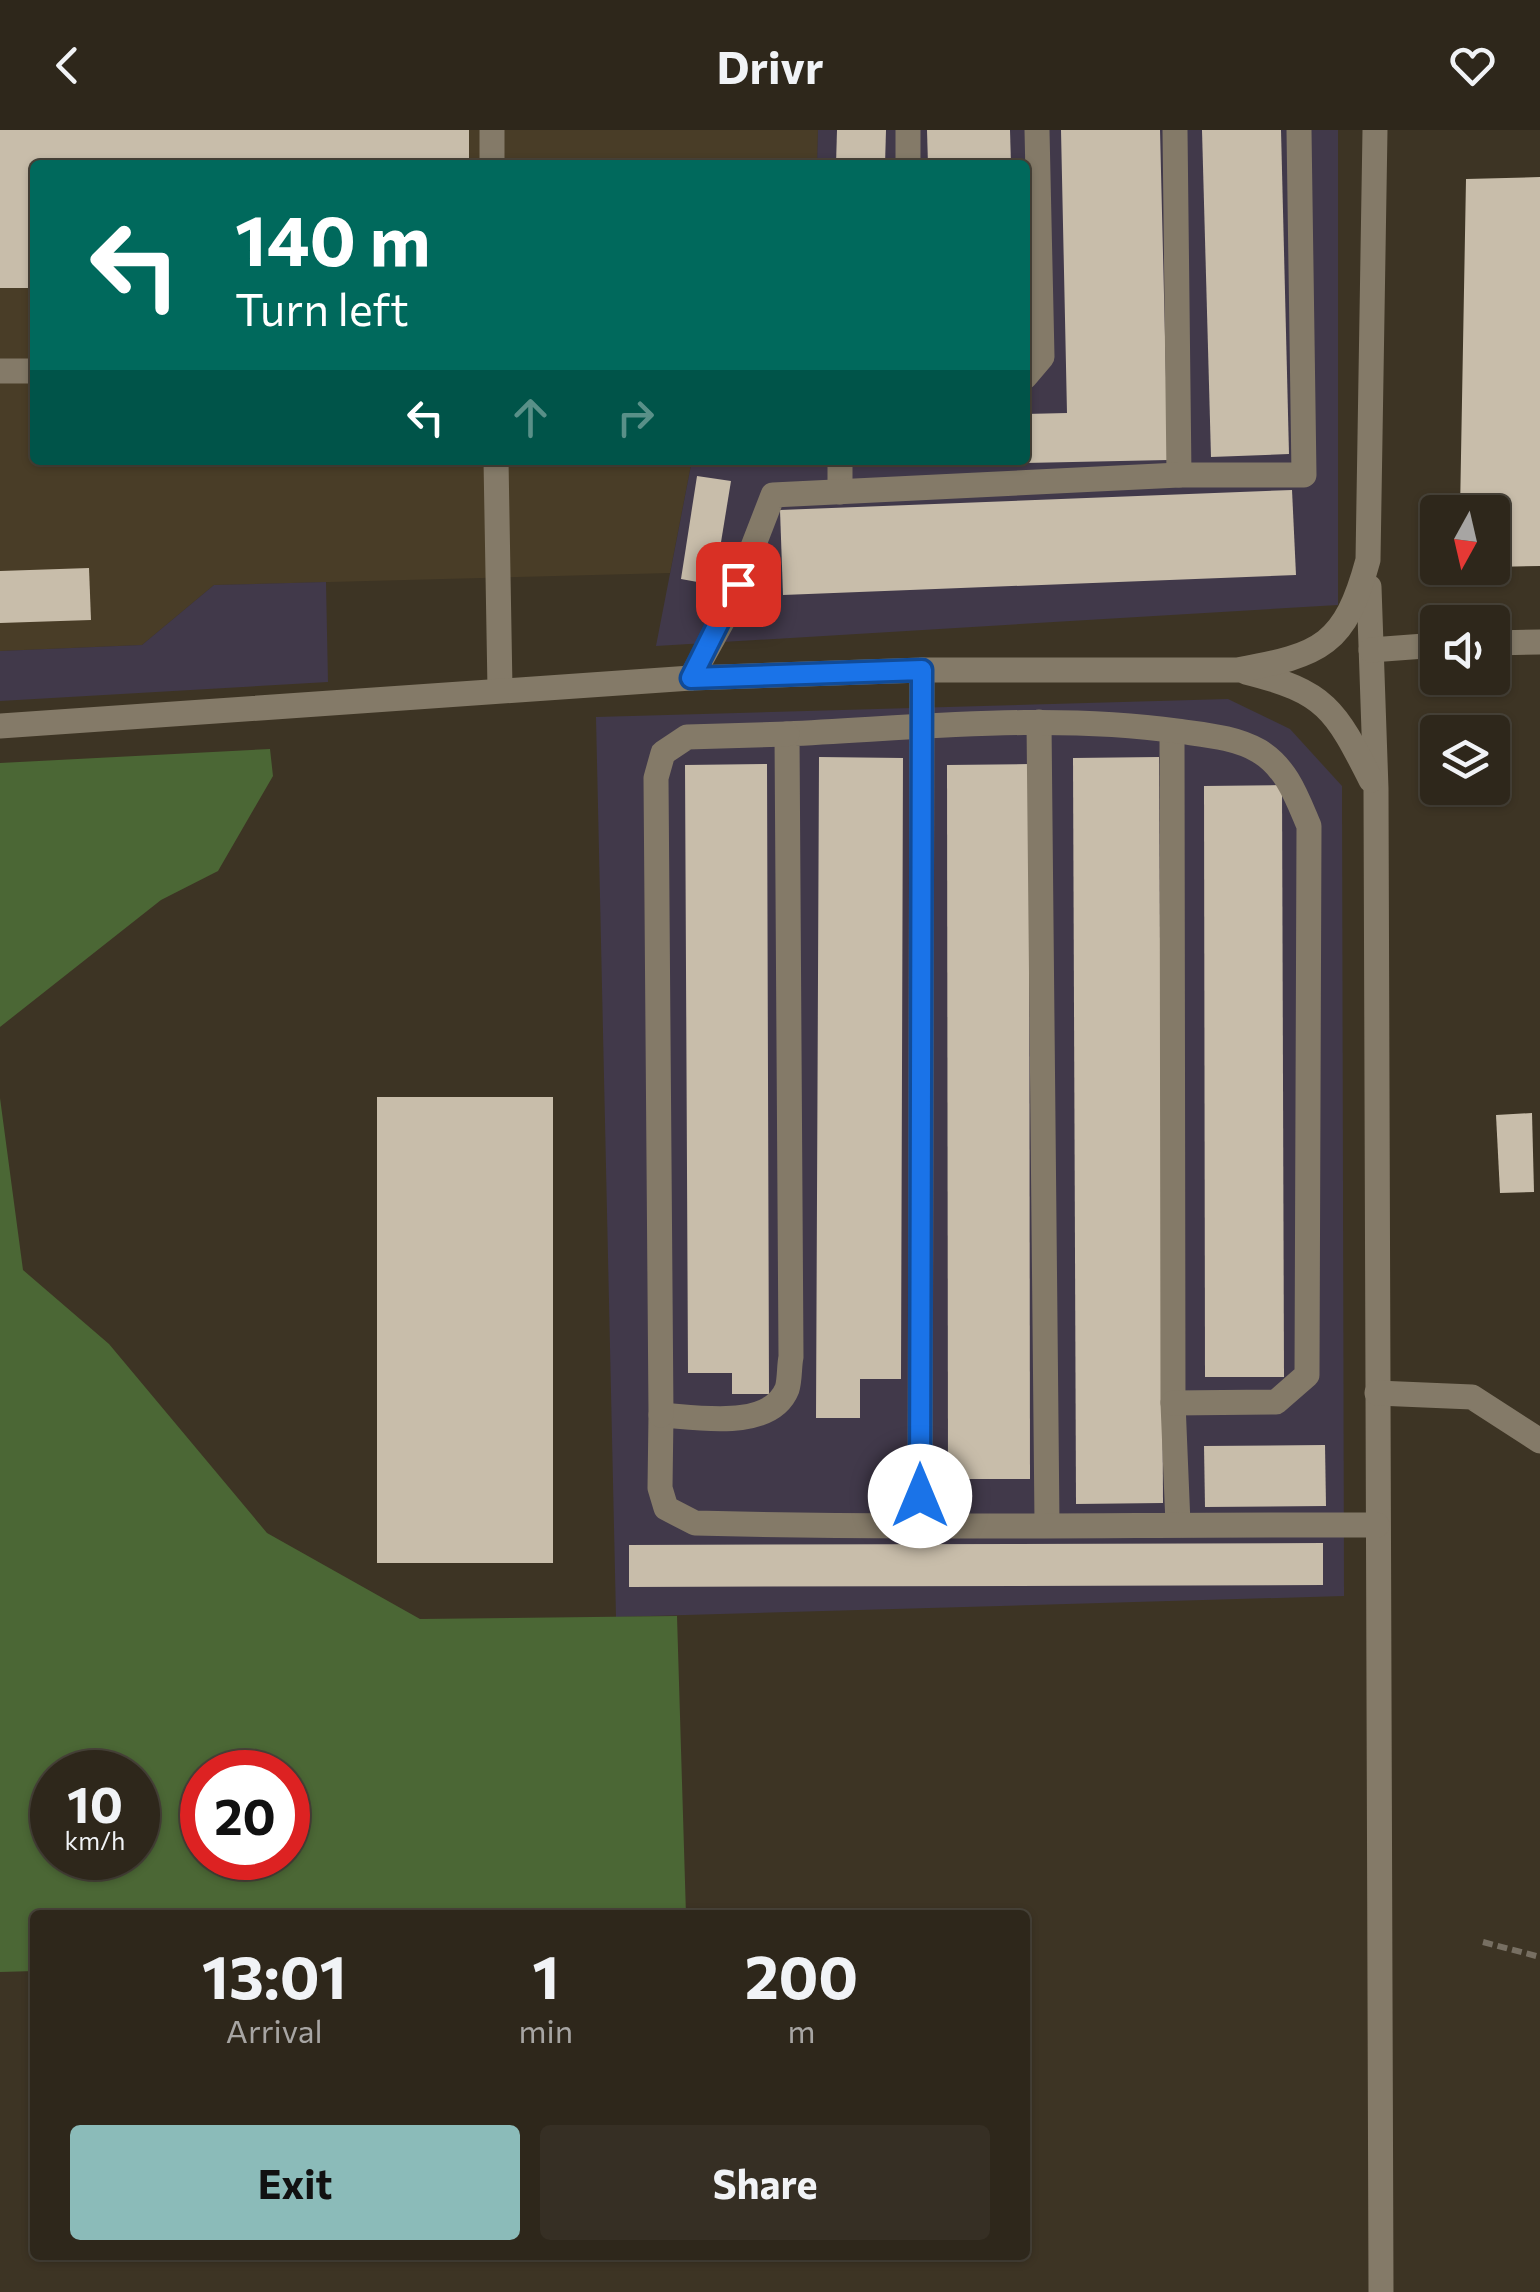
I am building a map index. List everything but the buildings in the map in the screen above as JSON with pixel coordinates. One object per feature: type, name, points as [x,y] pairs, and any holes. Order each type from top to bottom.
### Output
[{"type":"street","points":[[492,130],[492,160]]},
{"type":"street","points":[[908,130],[908,160]]},
{"type":"street","points":[[1030,371],[1042,356],[1037,130]]},
{"type":"street","points":[[1175,130],[1179,475]]},
{"type":"street","points":[[691,678],[728,611],[773,495],[1179,475],[1304,476],[1299,130]]},
{"type":"street","points":[[1375,130],[1368,560],[1376,788],[1380,2292]]},
{"type":"street","points":[[0,371],[30,371]]},
{"type":"street","points":[[496,465],[500,690]]},
{"type":"street","points":[[840,465],[840,492]]},
{"type":"street","points":[[0,726],[691,678],[922,670],[1237,670],[1284,662],[1326,642],[1354,610],[1368,560]]},
{"type":"street","points":[[1510,643],[1540,642]]},
{"type":"street","points":[[1371,650],[1420,647]]},
{"type":"street","points":[[920,1529],[922,670]]},
{"type":"street","points":[[1237,670],[1287,682],[1321,700],[1344,726],[1376,788]]},
{"type":"street","points":[[1039,722],[1047,1523]]},
{"type":"street","points":[[1173,1403],[1276,1402],[1307,1375],[1309,826],[1289,779],[1260,752],[1228,738],[1172,730],[1039,722],[687,737],[663,754],[656,778],[660,1488],[666,1508],[695,1523],[920,1529],[1047,1523],[1377,1526]]},
{"type":"street","points":[[1172,730],[1173,1403],[1178,1524]]},
{"type":"street","points":[[661,1415],[744,1416],[767,1411],[786,1390],[791,1357],[787,734]]},
{"type":"street","points":[[1377,1393],[1472,1397],[1540,1442]]},
{"type":"path","points":[[1483,1942],[1540,1957]]},
{"type":"shaded area","points":[[0,130],[818,130],[817,160],[30,160],[30,465],[691,465],[670,573],[214,585],[142,645],[0,651]]},
{"type":"shaded area","points":[[818,130],[1338,130],[1338,605],[656,646],[691,465],[1030,465],[1030,160],[817,160]]},
{"type":"shaded area","points":[[326,582],[328,682],[0,701],[0,651],[142,645],[214,585]]},
{"type":"shaded area","points":[[1228,699],[1290,729],[1342,786],[1344,1596],[616,1617],[596,717]]},
{"type":"green space","points":[[270,749],[273,776],[218,871],[161,900],[0,1027],[0,763]]},
{"type":"green space","points":[[0,1098],[23,1270],[109,1344],[267,1533],[420,1619],[677,1616],[686,1910],[30,1910],[30,1971],[0,1972]]},
{"type":"route","points":[[738,584],[728,611],[691,678],[922,670],[920,1496]]}]
